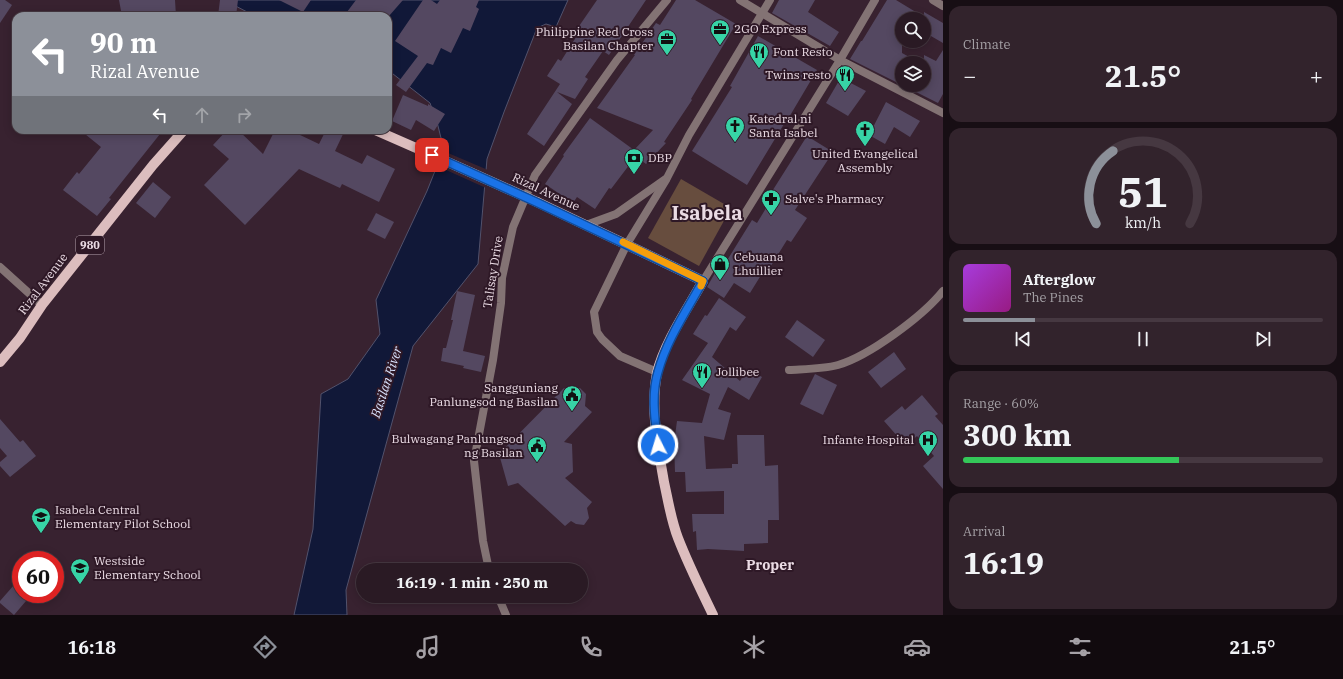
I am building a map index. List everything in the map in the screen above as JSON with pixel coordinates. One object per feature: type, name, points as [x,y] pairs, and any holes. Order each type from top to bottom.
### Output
[{"type":"main road","name":"Rizal Avenue","points":[[0,362],[20,338],[42,305],[153,165],[180,134]]},
{"type":"main road","name":"Rizal Avenue","points":[[384,134],[586,225],[703,281]]},
{"type":"main road","points":[[703,281],[671,339],[658,372],[655,391],[655,417],[658,445],[669,504],[678,536],[696,580],[714,615]]},
{"type":"street","name":"Talisay Drive","points":[[488,563],[483,542],[474,461],[493,360],[502,278],[512,227],[535,175],[617,60],[667,0]]},
{"type":"street","points":[[740,0],[840,60],[943,113]]},
{"type":"street","points":[[658,372],[620,356],[602,339],[597,332],[594,312],[627,244],[667,178],[689,134],[770,0]]},
{"type":"street","points":[[703,281],[840,60],[875,0]]},
{"type":"street","points":[[933,0],[943,6]]},
{"type":"street","points":[[586,225],[616,214],[667,178]]},
{"type":"street","points":[[0,267],[42,305]]},
{"type":"street","points":[[788,370],[837,365],[856,358],[891,336],[934,303],[943,291]]},
{"type":"street","points":[[501,603],[506,615]]},
{"type":"shaded area","points":[[681,179],[731,208],[699,266],[648,238]]},
{"type":"water","name":"Basilan River","points":[[227,0],[568,0],[556,27],[546,24],[537,28],[487,159],[478,264],[413,346],[346,590],[347,615],[294,615],[313,529],[321,394],[348,379],[380,334],[376,300],[427,191],[447,141],[441,138],[430,103],[392,73],[392,12],[247,12],[228,2]]},
{"type":"pier","points":[[441,150],[488,170],[486,188],[435,165]]},
{"type":"building","points":[[0,0],[5,0],[12,5],[0,23]]},
{"type":"building","points":[[119,0],[175,0],[176,12],[121,12]]},
{"type":"building","points":[[220,0],[238,0],[236,12],[218,12]]},
{"type":"building","points":[[279,0],[311,0],[303,12]]},
{"type":"building","points":[[356,0],[403,0],[392,13],[347,12]]},
{"type":"building","points":[[423,0],[431,0],[437,4],[440,0],[479,0],[476,7],[479,9],[470,31],[463,28],[451,53],[441,48],[433,65],[427,63],[406,92],[396,85],[418,56],[395,41]]},
{"type":"building","points":[[597,0],[646,0],[609,55],[603,51],[585,77],[588,79],[575,99],[557,92],[572,104],[544,146],[527,134],[560,84],[547,76],[558,59],[561,61],[578,34],[575,32]]},
{"type":"building","points":[[676,0],[695,0],[736,24],[691,99],[692,100],[664,142],[666,143],[646,164],[636,156],[611,189],[609,188],[595,209],[577,197],[573,203],[545,184],[564,156],[563,155],[590,118],[634,150],[653,130],[597,108],[656,23],[660,25]]},
{"type":"building","points":[[779,0],[815,0],[808,12],[839,32],[830,46],[772,13]]},
{"type":"building","points":[[887,0],[896,0],[916,12],[895,12],[895,48],[902,48],[902,53],[907,56],[895,56],[895,82],[850,59]]},
{"type":"building","points":[[931,16],[943,23],[943,43],[931,36]]},
{"type":"building","points":[[758,36],[817,70],[747,185],[692,151],[732,87],[730,86]]},
{"type":"building","points":[[943,50],[943,94],[938,103],[916,92],[931,92],[931,58],[936,61]]},
{"type":"building","points":[[840,79],[866,91],[848,116],[826,103]]},
{"type":"building","points":[[403,95],[428,106],[428,104],[445,114],[434,131],[416,120],[411,130],[392,121]]},
{"type":"building","points":[[886,102],[920,121],[910,137],[894,127],[885,144],[869,135]]},
{"type":"building","points":[[85,134],[160,134],[109,198],[111,199],[97,216],[63,190],[77,172],[79,174],[101,147]]},
{"type":"building","points":[[223,134],[242,134],[263,154],[273,134],[298,134],[319,144],[324,134],[343,134],[335,151],[362,164],[367,155],[395,169],[379,202],[342,184],[340,188],[299,169],[245,225],[204,185],[229,159],[213,145]]},
{"type":"building","points":[[807,136],[833,152],[795,210],[807,218],[791,242],[787,240],[769,269],[766,267],[750,293],[734,283],[724,298],[707,287],[715,273],[718,275],[752,220],[757,223],[774,195],[771,193]]},
{"type":"building","points":[[153,182],[171,197],[155,218],[136,203]]},
{"type":"building","points":[[376,213],[394,222],[385,239],[367,230]]},
{"type":"building","points":[[457,291],[475,295],[463,351],[485,356],[481,372],[463,368],[464,366],[441,361],[443,348],[446,348],[453,320],[451,320]]},
{"type":"building","points":[[719,298],[746,317],[736,331],[730,327],[712,357],[740,381],[747,369],[762,377],[749,400],[728,387],[718,409],[731,413],[724,440],[704,436],[706,469],[732,468],[732,464],[738,464],[737,435],[764,435],[765,466],[778,465],[779,520],[768,520],[768,543],[744,544],[744,551],[708,549],[697,550],[696,531],[693,532],[692,514],[724,514],[724,491],[686,492],[685,472],[675,472],[674,443],[677,421],[702,423],[710,394],[682,380],[708,343],[693,334],[705,315],[707,316]]},
{"type":"building","points":[[797,320],[825,340],[813,357],[785,337]]},
{"type":"building","points":[[894,352],[906,369],[881,388],[868,372]]},
{"type":"building","points":[[815,374],[837,385],[823,415],[800,404]]},
{"type":"building","name":"Bulwagang Panlungsod ng Basilan","points":[[564,388],[569,392],[580,388],[586,394],[585,406],[592,412],[564,442],[572,444],[573,472],[565,478],[592,502],[587,508],[589,518],[584,525],[576,524],[571,521],[565,526],[518,483],[508,486],[499,454]]},
{"type":"building","name":"Infante Hospital","points":[[922,395],[938,414],[935,416],[943,425],[943,489],[923,466],[934,456],[917,436],[906,446],[884,421],[902,406],[905,410]]},
{"type":"building","points":[[0,419],[20,442],[23,440],[36,456],[10,477],[0,466],[0,462],[7,456],[0,448]]},
{"type":"building","points":[[12,587],[12,603],[24,603],[14,615],[0,603],[0,601]]},
{"type":"slow traffic","points":[[623,242],[703,281],[701,286]]},
{"type":"place","name":"2GO Express","points":[[720,46]]},
{"type":"place","name":"Philippine Red Cross Basilan Chapter","points":[[667,56]]},
{"type":"place","name":"Font Resto","points":[[759,69]]},
{"type":"place","name":"Twins resto","points":[[845,92]]},
{"type":"place","name":"Katedral ni Santa Isabel","points":[[735,143]]},
{"type":"place","name":"United Evangelical Assembly","points":[[865,147]]},
{"type":"place","name":"DBP","points":[[634,175]]},
{"type":"place","name":"Salve's Pharmacy","points":[[771,216]]},
{"type":"place","name":"Cebuana Lhuillier","points":[[720,281]]},
{"type":"place","name":"Jollibee","points":[[702,389]]},
{"type":"place","name":"Sangguniang Panlungsod ng Basilan","points":[[572,412]]},
{"type":"place","name":"Infante Hospital","points":[[928,457]]},
{"type":"place","name":"Bulwagang Panlungsod ng Basilan","points":[[537,463]]},
{"type":"place","name":"Isabela Central Elementary Pilot School","points":[[41,534]]},
{"type":"place","name":"Westside Elementary School","points":[[80,585]]},
{"type":"district","name":"Isabela","points":[[707,213]]},
{"type":"district","name":"Proper","points":[[770,565]]},
{"type":"route","points":[[432,155],[627,244],[703,281],[671,339],[658,372],[655,391],[655,417],[658,445]]}]
